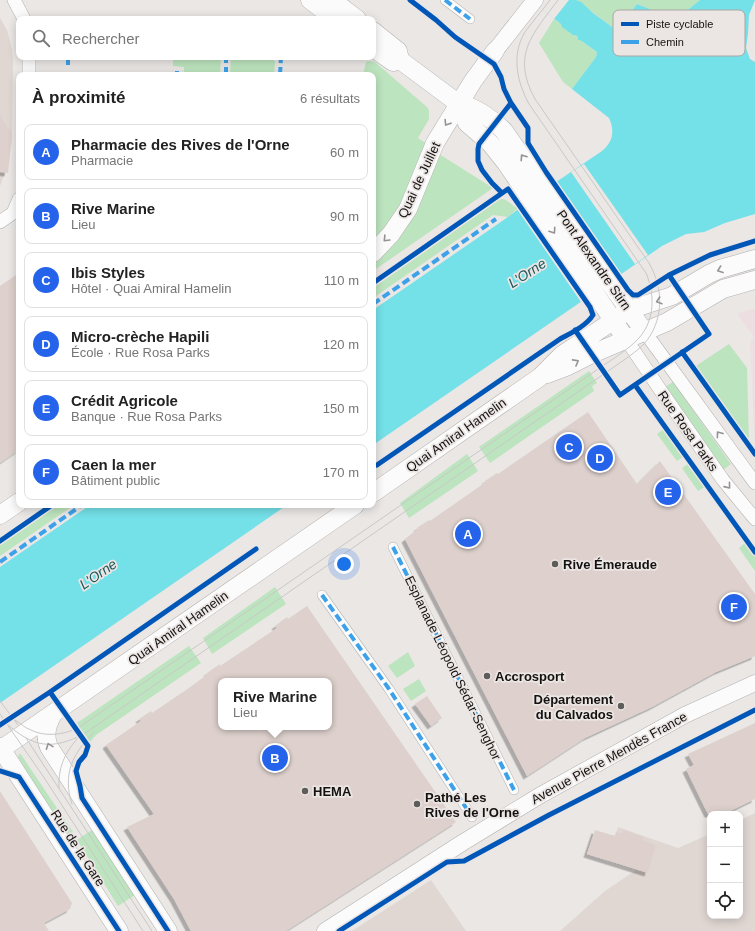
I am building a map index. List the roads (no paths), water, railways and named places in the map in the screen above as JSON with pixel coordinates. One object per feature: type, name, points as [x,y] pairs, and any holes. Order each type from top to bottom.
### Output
[{"type":"main road","points":[[310,0],[331,16]]},
{"type":"main road","points":[[332,0],[353,16]]},
{"type":"main road","name":"Pont Alexandre Stirn","points":[[376,35],[388,53],[459,104],[470,106],[482,113],[504,131],[538,194],[601,287],[613,320],[626,339]]},
{"type":"main road","name":"Quai de Juillet","points":[[376,250],[391,234],[408,209],[435,143],[473,81],[495,51]]},
{"type":"main road","name":"Quai Amiral Hamelin","points":[[376,491],[540,377],[562,355],[629,310],[672,296],[720,269],[755,259]]},
{"type":"main road","name":"Quai Amiral Hamelin","points":[[540,377],[667,322],[724,289],[755,280]]},
{"type":"main road","name":"Pont Alexandre Stirn","points":[[601,287],[629,310],[644,331]]},
{"type":"main road","points":[[0,515],[16,504]]},
{"type":"main road","name":"Quai Amiral Hamelin","points":[[0,749],[351,508]]},
{"type":"main road","points":[[53,714],[46,734],[49,747],[168,931]]},
{"type":"main road","name":"Rue de la Gare","points":[[0,749],[119,931]]},
{"type":"street","points":[[14,0],[22,16]]},
{"type":"street","points":[[445,0],[470,19]]},
{"type":"street","points":[[495,51],[534,1]]},
{"type":"street","points":[[29,60],[29,72]]},
{"type":"street","points":[[0,222],[16,216]]},
{"type":"street","name":"Rue Rosa Parks","points":[[644,331],[755,483]]},
{"type":"street","name":"Rue Rosa Parks","points":[[626,339],[723,480],[755,519]]},
{"type":"street","name":"Esplanade Léopold Sédar-Senghor","points":[[393,547],[514,790]]},
{"type":"street","points":[[322,595],[389,689],[472,817]]},
{"type":"street","name":"Avenue Pierre Mendès France","points":[[325,931],[462,843],[539,796],[685,715],[755,683]]},
{"type":"water","name":"L'Orne","points":[[530,0],[576,0],[581,2],[613,28],[613,56],[745,56],[745,10],[688,10],[700,0],[755,0],[749,15],[746,48],[750,59],[755,62],[755,214],[725,223],[704,232],[686,234],[662,246],[376,443],[376,308],[602,151],[611,140],[612,127],[609,118],[572,89],[596,57],[597,52],[578,40],[576,35],[572,35],[562,27],[561,24]]},
{"type":"water","points":[[637,4],[652,10],[632,10]]},
{"type":"water","name":"L'Orne","points":[[86,508],[283,508],[0,703],[0,567]]},
{"type":"tram line","points":[[15,720],[25,727],[42,734],[60,734],[78,728],[621,354],[639,338],[648,323],[652,307],[651,289],[646,273],[529,104],[521,87],[517,68],[518,50],[525,32],[550,0]]},
{"type":"tram line","points":[[7,724],[26,738],[44,744],[62,743],[84,734],[624,360],[644,344],[651,335],[660,305],[654,273],[649,263],[535,99],[528,84],[525,70],[525,58],[528,46],[540,24],[558,0]]},
{"type":"tram line","points":[[0,701],[18,725]]},
{"type":"tram line","points":[[0,714],[45,779],[143,931]]},
{"type":"tram line","points":[[72,804],[68,783],[71,765],[80,748],[94,732]]},
{"type":"tram line","points":[[26,738],[152,931]]},
{"type":"tram line","points":[[59,788],[61,768],[65,756],[77,739]]},
{"type":"place","name":"Ibis Styles","points":[[569,447]]},
{"type":"place","name":"Micro-crèche Hapili","points":[[600,458]]},
{"type":"place","name":"Crédit Agricole","points":[[668,492]]},
{"type":"place","name":"Pharmacie des Rives de l'Orne","points":[[468,534]]},
{"type":"place","name":"Rive Émeraude","points":[[555,564]]},
{"type":"place","name":"Caen la mer","points":[[734,607]]},
{"type":"place","name":"Accrosport","points":[[487,676]]},
{"type":"place","name":"Département du Calvados","points":[[621,706]]},
{"type":"place","name":"Rive Marine","points":[[275,758]]},
{"type":"place","name":"HEMA","points":[[305,791]]},
{"type":"place","name":"Pathé Les Rives de l'Orne","points":[[417,804]]}]
